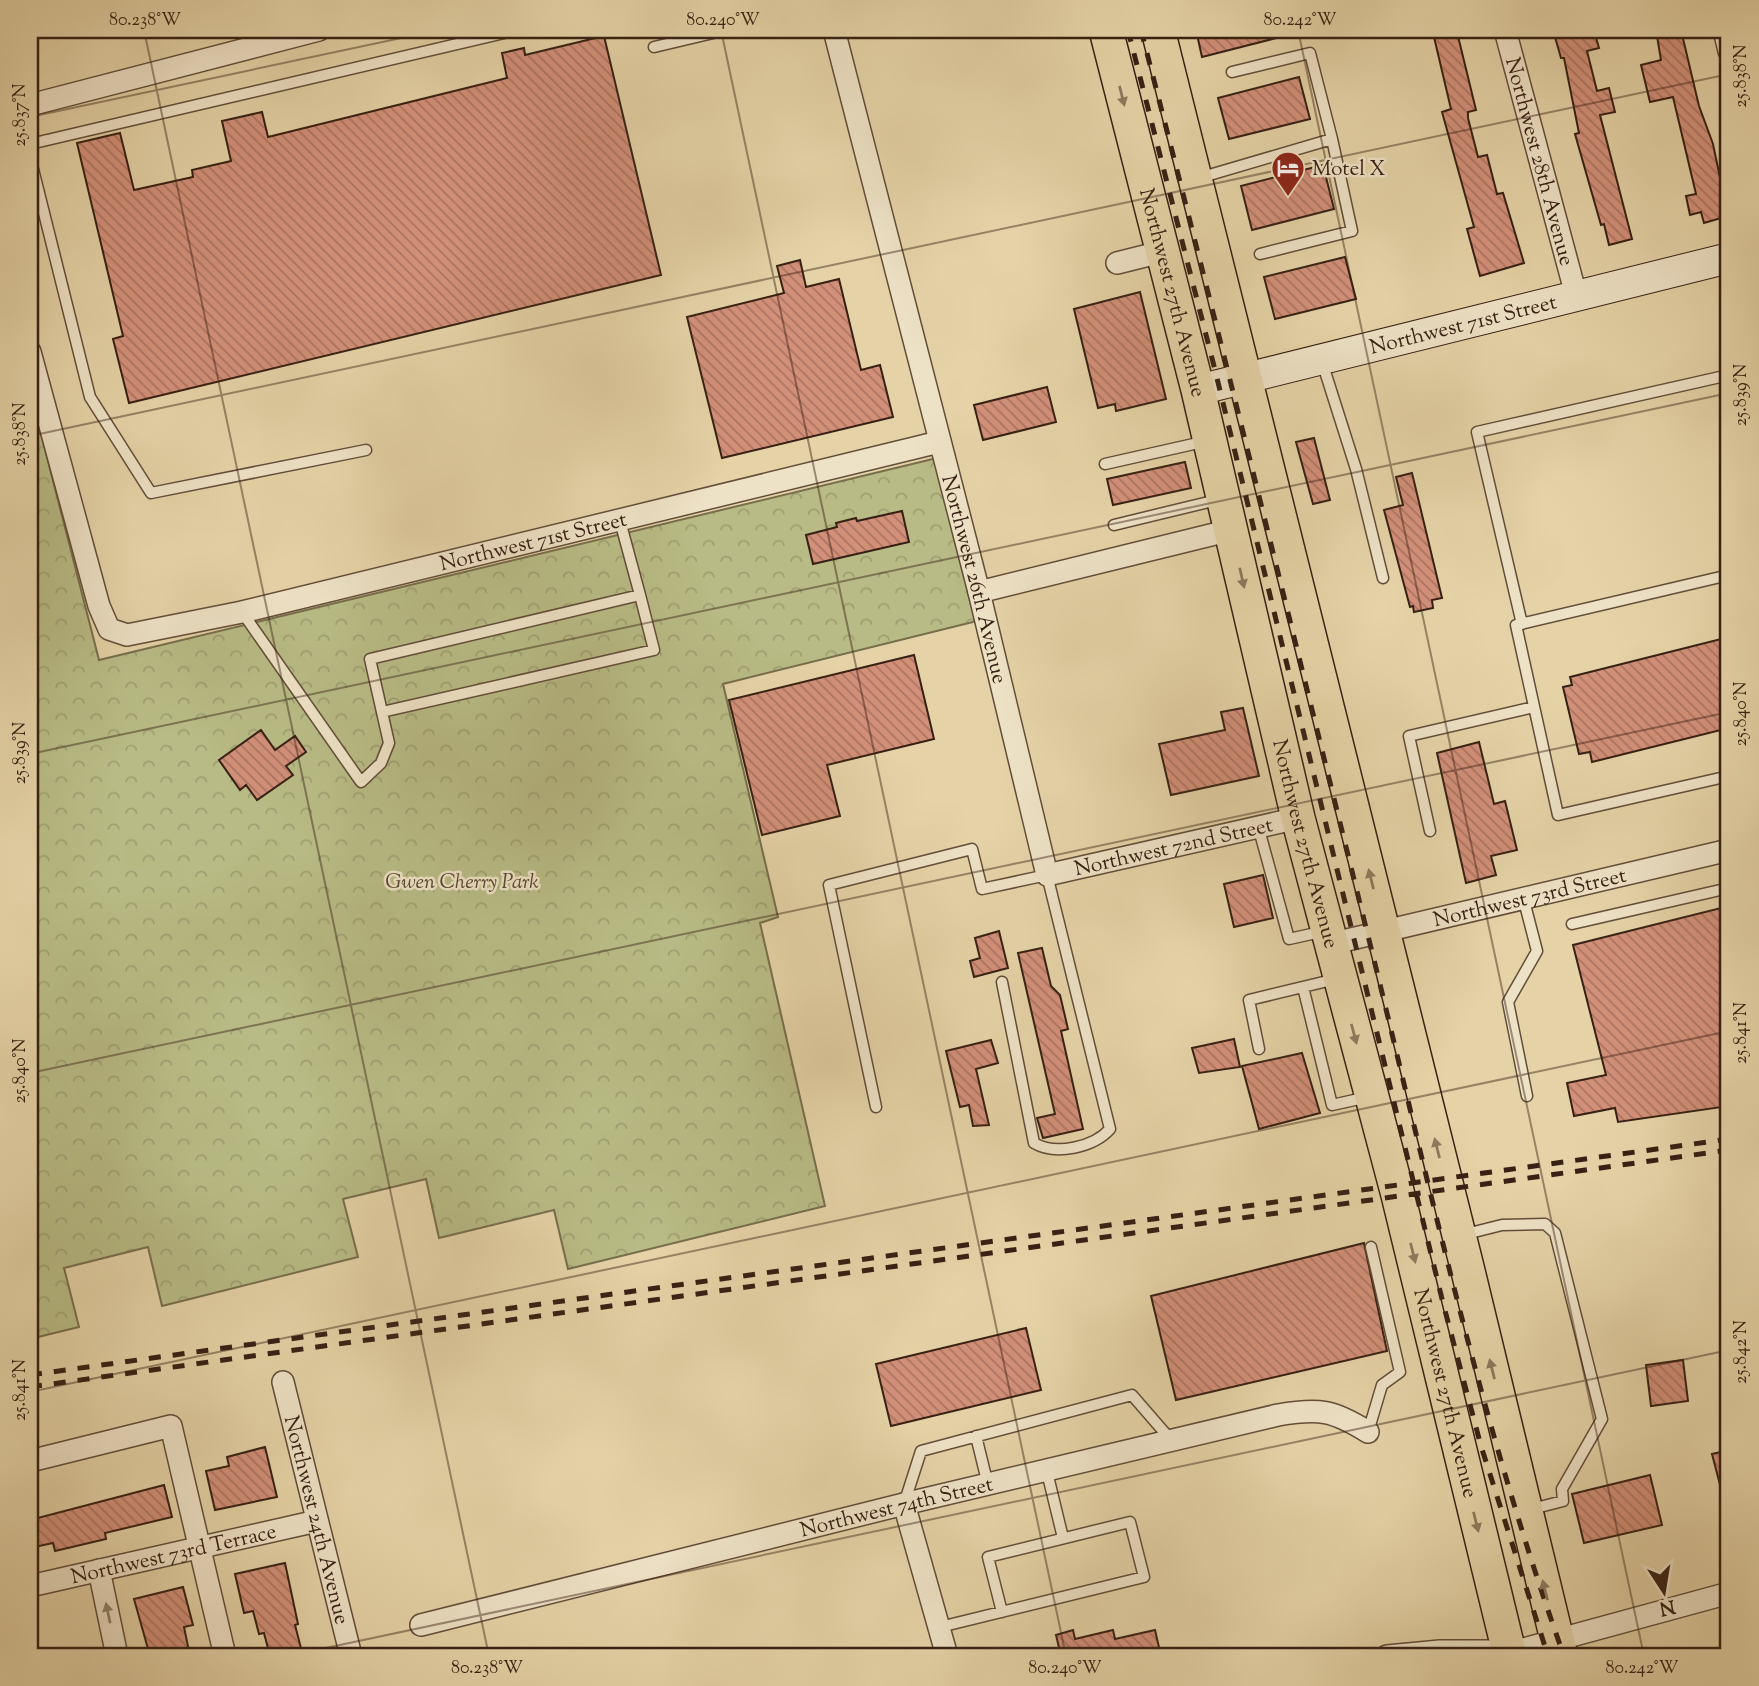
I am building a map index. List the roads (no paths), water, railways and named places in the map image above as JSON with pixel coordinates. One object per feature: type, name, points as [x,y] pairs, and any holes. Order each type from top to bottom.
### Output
[{"type":"main road","name":"Northwest 27th Avenue","points":[[1106,30],[1198,390],[1298,818],[1414,1256],[1505,1655]]},
{"type":"main road","points":[[1158,30],[1460,1236],[1559,1648]]},
{"type":"street","points":[[30,104],[318,30]]},
{"type":"street","name":"Northwest 26th Avenue","points":[[834,30],[979,592],[1047,875]]},
{"type":"street","name":"Northwest 28th Avenue","points":[[1505,30],[1576,295]]},
{"type":"street","points":[[1724,30],[1729,51]]},
{"type":"street","points":[[1117,263],[1161,252]]},
{"type":"street","name":"Northwest 71st Street","points":[[1198,390],[1729,258]]},
{"type":"street","name":"Northwest 71st Street","points":[[30,352],[99,606],[108,629],[127,635],[242,612],[939,442]]},
{"type":"street","points":[[979,592],[1228,515]]},
{"type":"street","name":"Northwest 72nd Street","points":[[1047,875],[1298,818]]},
{"type":"street","name":"Northwest 73rd Street","points":[[1328,937],[1383,930],[1729,850]]},
{"type":"street","name":"Northwest 24th Avenue","points":[[283,1382],[351,1656]]},
{"type":"street","name":"Northwest 74th Street","points":[[421,1625],[904,1504],[1278,1415],[1316,1410],[1342,1416],[1368,1432]]},
{"type":"street","points":[[30,1461],[171,1426],[225,1656]]},
{"type":"street","points":[[904,1504],[947,1656]]},
{"type":"street","name":"Northwest 73rd Terrace","points":[[30,1586],[317,1521]]},
{"type":"street","points":[[99,1570],[117,1656]]},
{"type":"street","points":[[1387,1656],[1440,1651],[1505,1655],[1559,1648],[1729,1593]]},
{"type":"lane","points":[[30,144],[517,30]]},
{"type":"lane","points":[[654,47],[726,30]]},
{"type":"lane","points":[[1232,72],[1310,53],[1352,231],[1259,254]]},
{"type":"lane","points":[[1197,179],[1240,164],[1332,139]]},
{"type":"lane","points":[[30,157],[90,397],[151,493],[366,450]]},
{"type":"lane","points":[[30,209],[42,206]]},
{"type":"lane","points":[[1321,359],[1327,387],[1356,469],[1383,578]]},
{"type":"lane","points":[[1522,624],[1477,432],[1729,375]]},
{"type":"lane","points":[[1105,464],[1210,441]]},
{"type":"lane","points":[[1114,525],[1228,515]]},
{"type":"lane","points":[[382,712],[654,650],[620,521]]},
{"type":"lane","points":[[1729,575],[1516,625],[1558,815],[1729,776]]},
{"type":"lane","points":[[242,612],[361,782],[381,763],[389,743],[370,659],[640,595]]},
{"type":"lane","points":[[1430,831],[1409,736],[1534,706]]},
{"type":"lane","points":[[1258,826],[1290,939],[1328,937]]},
{"type":"lane","points":[[876,1107],[829,885],[972,849],[982,890],[1047,875]]},
{"type":"lane","name":"Northwest 26th Avenue","points":[[1002,982],[1034,1143],[1043,1149],[1085,1145],[1103,1138],[1110,1129],[1047,875]]},
{"type":"lane","points":[[1572,924],[1729,888]]},
{"type":"lane","points":[[1523,897],[1538,951],[1508,1002],[1527,1096]]},
{"type":"lane","points":[[1259,1049],[1249,1000],[1339,979]]},
{"type":"lane","points":[[1303,987],[1332,1105],[1371,1096]]},
{"type":"lane","points":[[1460,1236],[1513,1225],[1545,1224],[1555,1233],[1602,1419],[1562,1489],[1563,1501],[1526,1510]]},
{"type":"lane","points":[[1368,1432],[1382,1385],[1400,1372],[1371,1247]]},
{"type":"lane","points":[[904,1504],[921,1451],[1132,1395],[1172,1441]]},
{"type":"lane","points":[[976,1436],[988,1485]]},
{"type":"lane","points":[[1047,1472],[1063,1538]]},
{"type":"lane","points":[[940,1627],[1002,1612],[1144,1577],[1130,1522],[988,1557],[1002,1612]]},
{"type":"railway","points":[[1128,30],[1214,366],[1443,1303],[1481,1446],[1548,1656]]},
{"type":"railway","points":[[1141,30],[1484,1402],[1535,1572],[1564,1656]]},
{"type":"railway","points":[[30,1375],[1729,1139]]},
{"type":"railway","points":[[30,1387],[1729,1150]]},
{"type":"place","name":"Motel X","points":[[1288,198]]},
{"type":"park label","name":"Gwen Cherry Park","points":[[462,881]]}]
